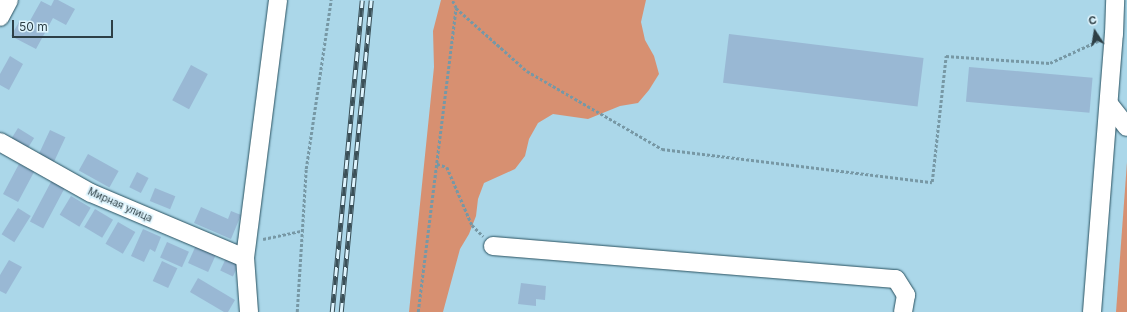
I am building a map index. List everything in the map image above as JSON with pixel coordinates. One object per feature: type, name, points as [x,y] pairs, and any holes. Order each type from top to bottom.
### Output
[{"type":"street","points":[[0,17],[9,0]]},
{"type":"street","points":[[249,312],[246,250],[278,0]]},
{"type":"street","points":[[1092,312],[1109,104],[1115,0]]},
{"type":"street","points":[[1109,104],[1127,127]]},
{"type":"street","name":"Мирная улица","points":[[0,142],[91,193],[246,250]]},
{"type":"street","points":[[493,246],[896,279],[906,295],[903,312]]},
{"type":"path","points":[[297,312],[306,169],[330,0]]},
{"type":"path","points":[[452,0],[456,8],[527,71],[662,149],[932,182],[946,56],[1050,63],[1114,34]]},
{"type":"path","points":[[418,312],[456,8]]},
{"type":"path","points":[[437,164],[447,167],[472,225],[493,246]]},
{"type":"path","points":[[246,250],[301,230]]},
{"type":"shaded area","points":[[441,0],[646,0],[641,22],[645,40],[654,56],[659,74],[649,90],[638,103],[620,106],[588,119],[553,114],[538,123],[529,139],[525,156],[515,169],[484,183],[478,199],[476,216],[469,234],[460,249],[443,312],[409,312],[434,67],[433,31]]},
{"type":"shaded area","points":[[1127,162],[1127,312],[1116,312]]},
{"type":"building","points":[[54,0],[58,0],[75,9],[66,25],[53,18],[36,49],[11,36],[19,22],[27,26],[41,1],[51,6]]},
{"type":"building","points":[[729,34],[924,58],[918,107],[723,83]]},
{"type":"building","points":[[10,56],[23,64],[9,90],[0,85],[0,74]]},
{"type":"building","points":[[191,65],[208,74],[189,109],[172,100]]},
{"type":"building","points":[[969,67],[1093,78],[1089,113],[966,102]]},
{"type":"building","points":[[18,128],[34,138],[27,149],[11,139]]},
{"type":"building","points":[[50,130],[65,137],[54,162],[39,154]]},
{"type":"building","points":[[88,154],[119,171],[109,188],[79,171]]},
{"type":"building","points":[[19,164],[34,172],[18,202],[3,194]]},
{"type":"building","points":[[137,172],[149,178],[141,193],[129,187]]},
{"type":"building","points":[[52,180],[65,187],[43,229],[30,221]]},
{"type":"building","points":[[155,188],[175,196],[170,209],[150,201]]},
{"type":"building","points":[[71,196],[91,208],[79,227],[60,215]]},
{"type":"building","points":[[201,207],[228,219],[231,211],[241,215],[231,239],[194,223]]},
{"type":"building","points":[[18,208],[31,216],[14,242],[2,234]]},
{"type":"building","points":[[95,209],[113,220],[102,238],[84,227]]},
{"type":"building","points":[[118,222],[135,232],[123,254],[106,244]]},
{"type":"building","points":[[143,229],[161,237],[155,252],[150,249],[144,262],[131,256]]},
{"type":"building","points":[[167,242],[189,252],[182,267],[160,258]]},
{"type":"building","points":[[197,243],[217,252],[208,272],[188,263]]},
{"type":"building","points":[[227,256],[240,262],[233,276],[220,271]]},
{"type":"building","points":[[9,260],[22,267],[6,294],[0,291],[0,275]]},
{"type":"building","points":[[162,261],[177,268],[168,288],[153,281]]},
{"type":"building","points":[[198,278],[235,300],[228,312],[224,312],[190,292]]},
{"type":"building","points":[[521,283],[546,286],[545,300],[536,299],[536,306],[518,304]]},
{"type":"railway","points":[[332,312],[362,0]]},
{"type":"railway","points":[[341,312],[371,0]]}]
